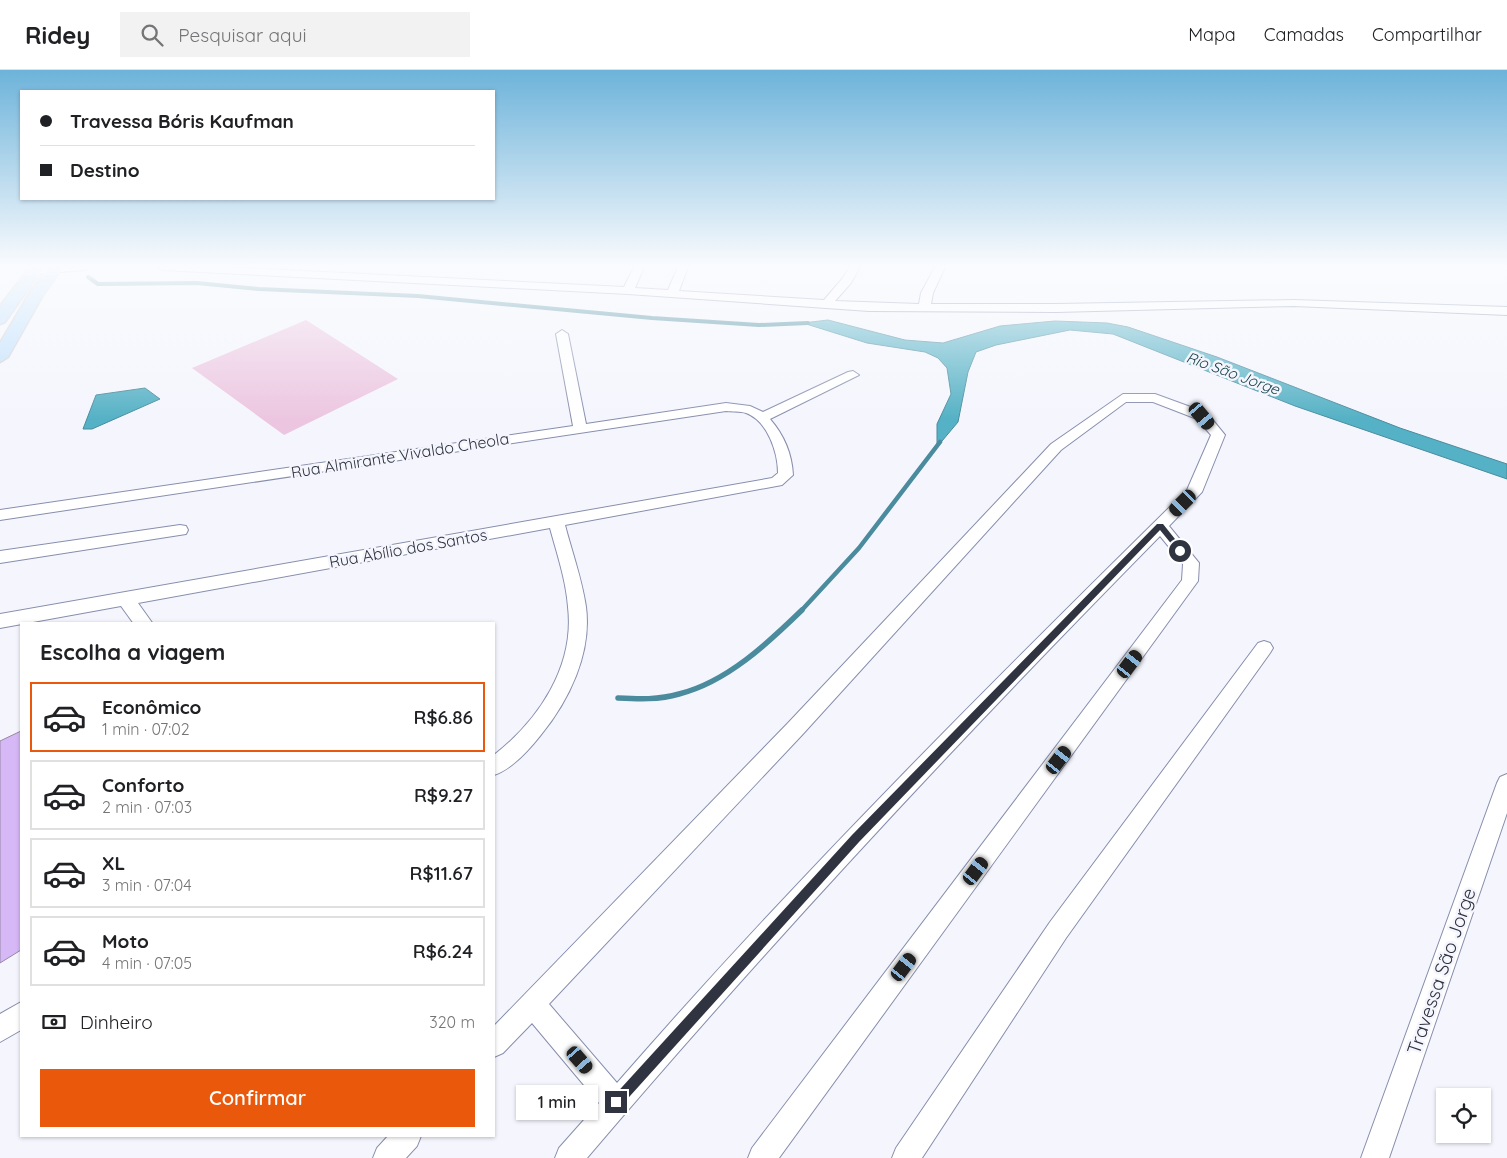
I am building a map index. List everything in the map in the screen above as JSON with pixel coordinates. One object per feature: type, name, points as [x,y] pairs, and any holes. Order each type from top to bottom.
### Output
[{"type":"main road","points":[[0,357],[22,318]]},
{"type":"street","points":[[562,334],[580,428]]},
{"type":"street","points":[[763,417],[853,375]]},
{"type":"street","points":[[495,1043],[795,729],[1056,447],[1124,398],[1155,398],[1202,416],[1218,435],[1194,492],[855,838],[616,1102],[569,1158]]},
{"type":"street","name":"Rua Almirante Vivaldo Cheola","points":[[0,515],[580,428],[726,408],[749,410],[763,417]]},
{"type":"street","name":"Rua Abílio dos Santos","points":[[0,621],[776,482],[786,475],[787,465],[781,448],[763,417]]},
{"type":"street","points":[[495,765],[509,756],[550,712],[572,662],[578,619],[571,576],[556,522]]},
{"type":"street","points":[[762,1158],[1190,582],[1191,563],[1160,526]]},
{"type":"street","points":[[0,557],[180,530]]},
{"type":"street","points":[[124,598],[142,622]]},
{"type":"street","points":[[906,1158],[1058,930],[1264,648]]},
{"type":"street","name":"Travessa São Jorge","points":[[1375,1158],[1507,783]]},
{"type":"street","points":[[532,1004],[616,1102]]},
{"type":"street","points":[[0,1029],[20,1016]]},
{"type":"street","points":[[387,1158],[406,1137]]},
{"type":"shaded area","points":[[306,320],[398,379],[284,435],[192,368]]},
{"type":"water","name":"Rio São Jorge","points":[[828,320],[905,340],[943,343],[1000,326],[1055,321],[1107,323],[1128,327],[1217,357],[1400,428],[1507,464],[1507,479],[1295,406],[1113,334],[1070,330],[996,345],[976,352],[968,372],[958,422],[937,447],[937,424],[951,394],[947,368],[938,358],[925,352],[867,343],[803,323]]},
{"type":"water","points":[[145,388],[160,399],[92,429],[83,429],[96,395]]},
{"type":"building","points":[[20,731],[20,951],[0,963],[0,741]]},
{"type":"waterway","points":[[650,318],[759,325],[808,323]]},
{"type":"waterway","points":[[801,610],[859,548],[940,442]]},
{"type":"waterway","points":[[618,698],[648,699],[671,696],[697,688],[714,680],[746,660],[801,610]]},
{"type":"route","points":[[616,1102],[855,838],[1160,526],[1180,551]]}]
